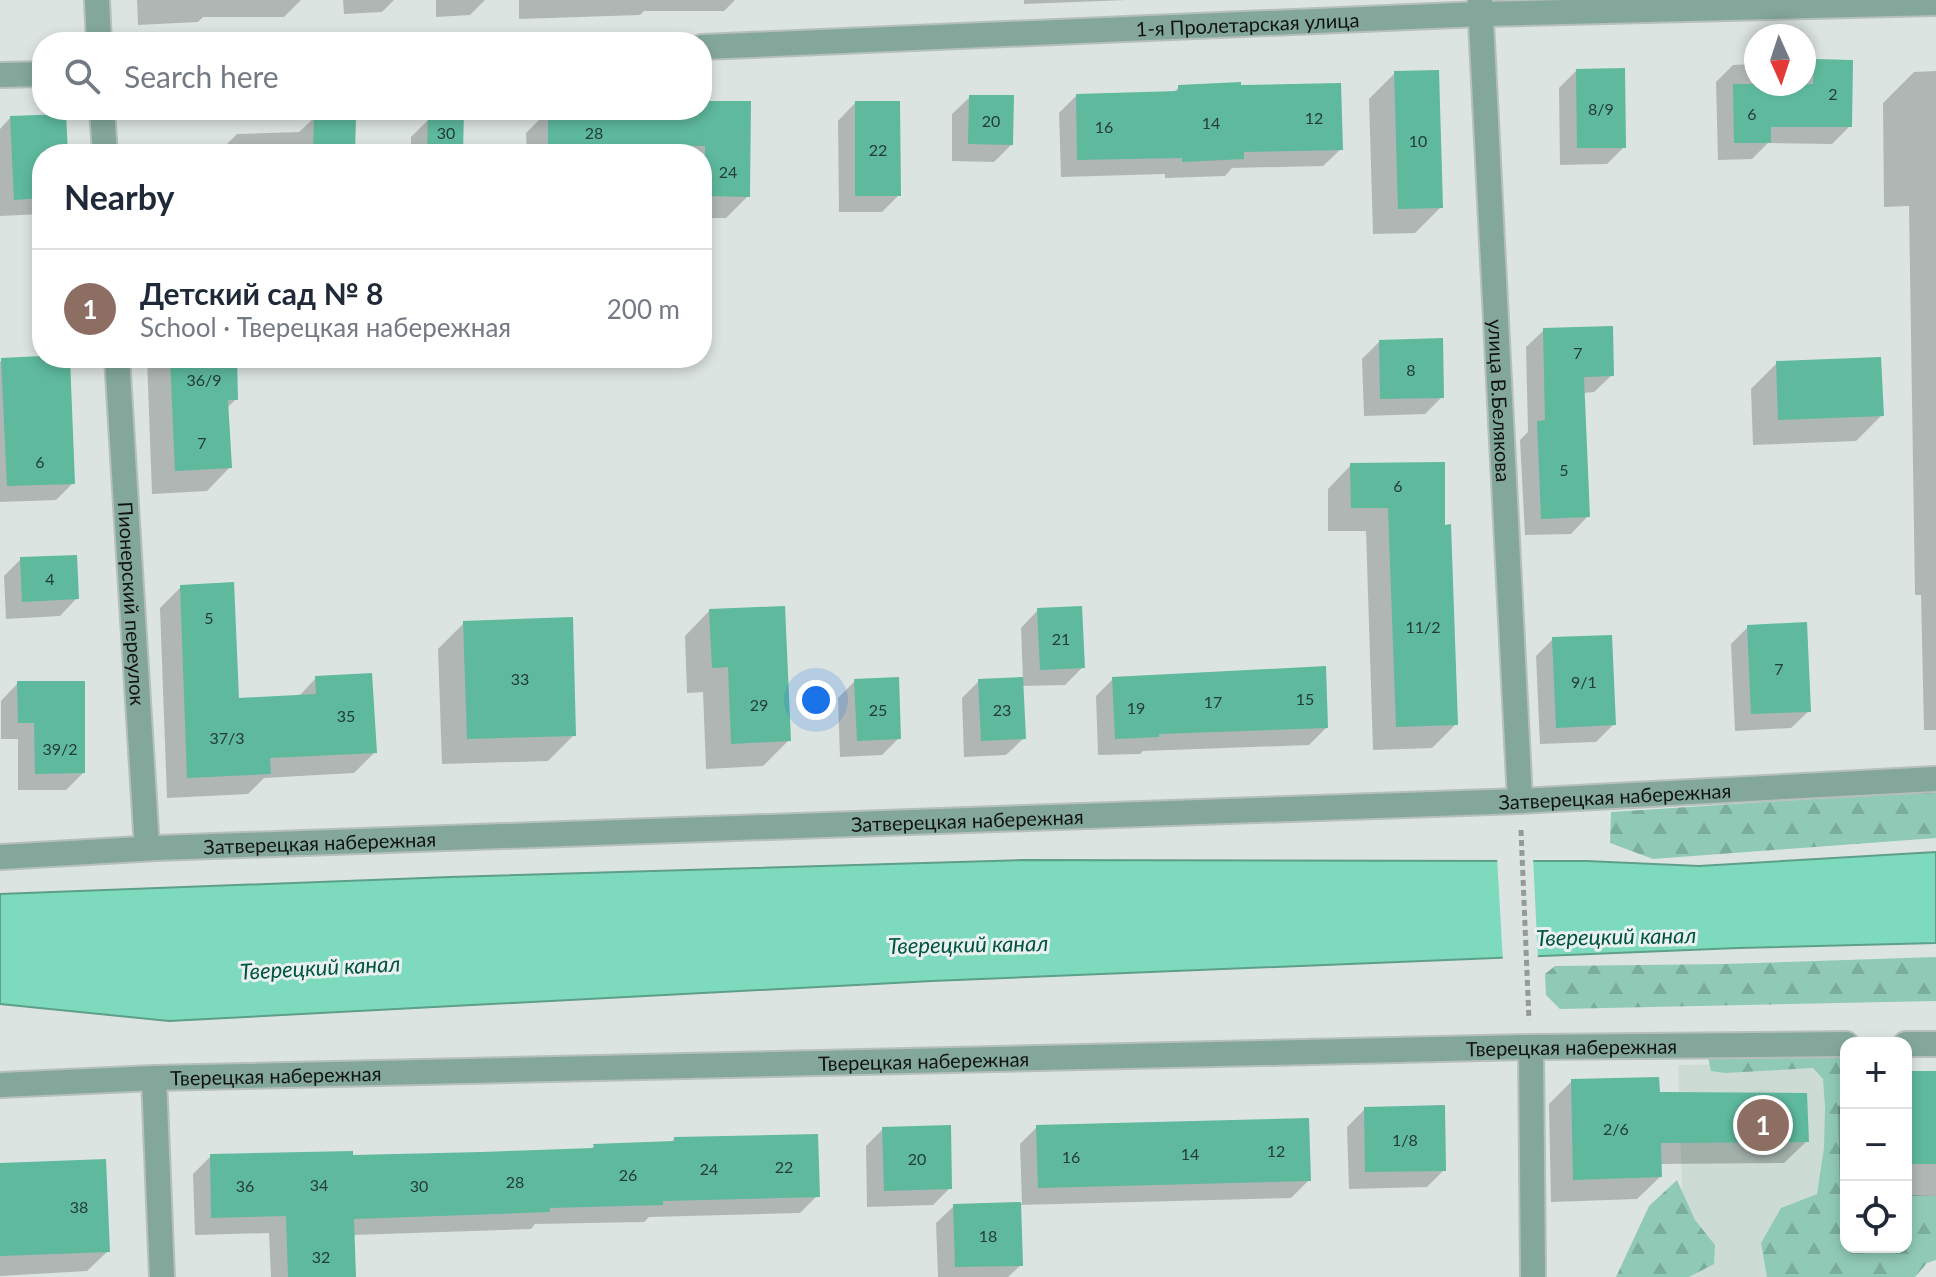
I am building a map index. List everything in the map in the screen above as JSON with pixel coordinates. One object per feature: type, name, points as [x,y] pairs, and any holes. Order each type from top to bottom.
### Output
[{"type":"street","points":[[97,0],[99,32]]},
{"type":"street","name":"1-я Пролетарская улица","points":[[712,46],[1480,7],[1936,3]]},
{"type":"street","name":"улица В.Белякова","points":[[1480,7],[1520,801]]},
{"type":"street","points":[[0,75],[32,74]]},
{"type":"street","points":[[103,120],[104,144]]},
{"type":"street","name":"Пионерский переулок","points":[[118,368],[147,848]]},
{"type":"street","name":"Затверецкая набережная","points":[[0,857],[147,848],[1520,801],[1936,779]]},
{"type":"street","name":"Тверецкая набережная","points":[[0,1085],[154,1078],[1531,1047],[1840,1044]]},
{"type":"street","points":[[1912,1044],[1936,1044]]},
{"type":"street","points":[[1531,1047],[1533,1277]]},
{"type":"street","points":[[154,1078],[162,1277]]},
{"type":"path","points":[[1520,801],[1531,1047]]},
{"type":"shaded area","points":[[1840,1062],[1840,1148],[1831,1277],[1685,1277],[1678,1065]]},
{"type":"green space","points":[[1936,791],[1936,838],[1653,859],[1610,843],[1611,812]]},
{"type":"green space","points":[[1936,957],[1936,1001],[1560,1009],[1546,995],[1545,974],[1555,966]]},
{"type":"green space","points":[[1840,1046],[1840,1253],[1912,1253],[1912,1195],[1936,1196],[1936,1260],[1927,1263],[1915,1277],[1767,1277],[1761,1243],[1781,1208],[1817,1194],[1824,1148],[1823,1079],[1813,1068],[1725,1073],[1711,1071],[1708,1057]]},
{"type":"green space","points":[[1677,1180],[1695,1220],[1715,1245],[1714,1264],[1689,1277],[1616,1277],[1649,1206]]},
{"type":"water","name":"Тверецкий канал","points":[[1936,852],[1936,943],[1738,948],[932,981],[169,1021],[0,1004],[0,894],[1023,860],[1586,861],[1699,866]]},
{"type":"pier","points":[[1497,857],[1533,857],[1538,960],[1503,962]]},
{"type":"building","points":[[1816,59],[1853,60],[1852,127],[1771,127],[1771,143],[1734,143],[1733,84],[1744,84],[1744,96],[1816,96]]},
{"type":"building","points":[[1625,68],[1626,148],[1577,148],[1576,69]]},
{"type":"building","points":[[1439,70],[1443,208],[1398,209],[1394,71]]},
{"type":"building","points":[[1241,82],[1241,85],[1341,83],[1343,150],[1244,152],[1244,159],[1182,162],[1182,158],[1077,160],[1076,94],[1178,91],[1178,85]]},
{"type":"building","points":[[969,95],[1014,95],[1013,145],[968,144]]},
{"type":"building","points":[[712,101],[751,101],[750,197],[712,196],[712,144],[548,144],[548,120],[712,120]]},
{"type":"building","points":[[855,101],[900,101],[901,196],[855,196]]},
{"type":"building","points":[[32,115],[32,120],[66,120],[68,144],[32,144],[32,199],[14,200],[10,116]]},
{"type":"building","points":[[314,120],[356,120],[355,144],[313,144]]},
{"type":"building","points":[[428,120],[464,120],[463,144],[427,144]]},
{"type":"building","points":[[1613,326],[1614,376],[1584,377],[1590,517],[1541,519],[1537,421],[1545,420],[1543,328]]},
{"type":"building","points":[[1443,338],[1444,398],[1380,399],[1379,340]]},
{"type":"building","points":[[32,356],[32,368],[70,368],[75,484],[7,486],[1,358]]},
{"type":"building","points":[[1881,357],[1884,416],[1778,420],[1776,361]]},
{"type":"building","points":[[170,368],[237,368],[238,400],[228,400],[232,468],[175,471]]},
{"type":"building","points":[[1445,462],[1445,525],[1451,524],[1458,725],[1396,727],[1388,508],[1351,508],[1350,463]]},
{"type":"building","points":[[77,555],[79,599],[22,602],[20,557]]},
{"type":"building","points":[[234,582],[239,698],[316,694],[315,676],[372,673],[377,753],[270,758],[271,774],[187,778],[180,585]]},
{"type":"building","points":[[785,606],[791,741],[731,744],[728,667],[712,668],[709,609]]},
{"type":"building","points":[[1082,606],[1085,668],[1040,670],[1037,608]]},
{"type":"building","points":[[573,617],[576,736],[467,739],[463,621]]},
{"type":"building","points":[[1807,622],[1811,712],[1751,714],[1747,625]]},
{"type":"building","points":[[1612,635],[1616,725],[1556,728],[1552,637]]},
{"type":"building","points":[[1326,666],[1328,728],[1159,734],[1159,737],[1115,739],[1112,677]]},
{"type":"building","points":[[899,677],[901,739],[857,741],[854,679]]},
{"type":"building","points":[[1023,677],[1026,739],[981,741],[978,679]]},
{"type":"building","points":[[17,681],[85,681],[85,773],[35,774],[34,723],[18,723]]},
{"type":"building","points":[[1912,1071],[1936,1071],[1936,1164],[1912,1164]]},
{"type":"building","points":[[1659,1077],[1660,1092],[1807,1093],[1809,1142],[1661,1143],[1662,1177],[1573,1180],[1571,1079]]},
{"type":"building","points":[[1445,1105],[1446,1171],[1365,1172],[1364,1107]]},
{"type":"building","points":[[1309,1118],[1311,1181],[1038,1188],[1036,1125]]},
{"type":"building","points":[[951,1125],[952,1189],[884,1191],[882,1127]]},
{"type":"building","points":[[818,1134],[820,1197],[663,1201],[663,1205],[550,1208],[550,1212],[354,1219],[356,1277],[288,1277],[286,1216],[211,1218],[210,1154],[481,1152],[594,1148],[593,1144],[674,1141],[674,1137]]},
{"type":"building","points":[[106,1159],[110,1252],[0,1256],[0,1163]]},
{"type":"building","points":[[1021,1202],[1023,1266],[955,1267],[953,1204]]},
{"type":"place","name":"Детский сад № 8","points":[[1763,1125]]}]
